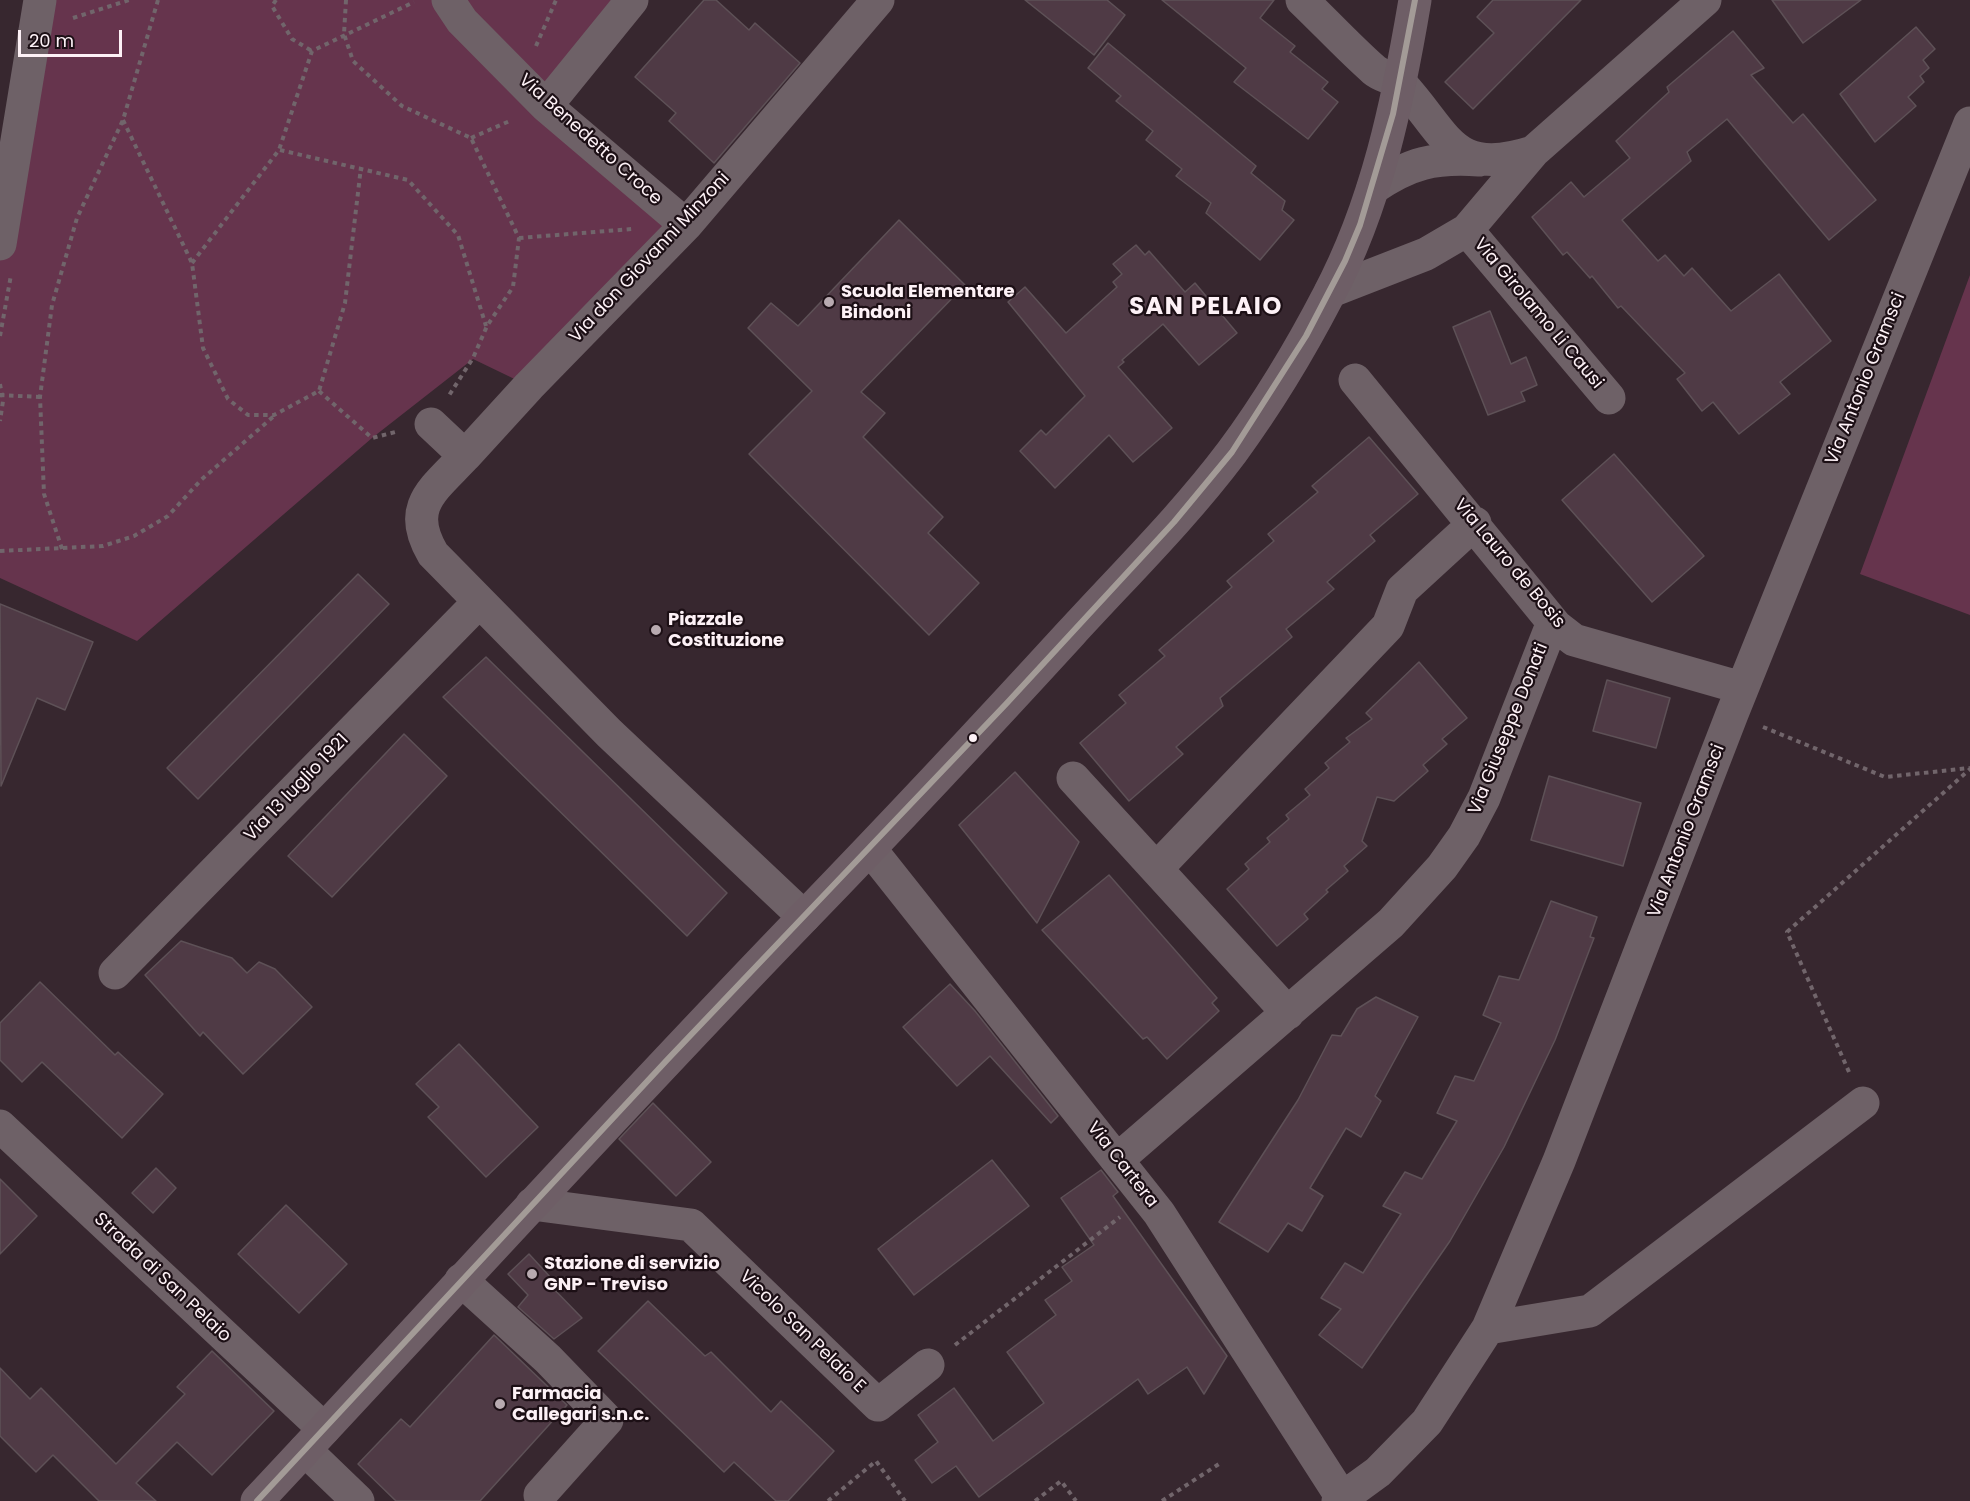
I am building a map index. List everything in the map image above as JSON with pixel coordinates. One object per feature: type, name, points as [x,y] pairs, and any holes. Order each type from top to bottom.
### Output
[{"type":"main road","points":[[257,1501],[532,1204],[804,917],[871,850],[1174,520],[1229,456],[1264,406],[1331,291],[1373,188],[1401,83],[1415,0]]},
{"type":"street","name":"Via Benedetto Croce","points":[[448,0],[462,21],[546,106],[686,225]]},
{"type":"street","points":[[546,106],[632,0]]},
{"type":"street","name":"Via don Giovanni Minzoni","points":[[465,456],[529,386],[686,225],[878,0]]},
{"type":"street","points":[[1302,0],[1377,72],[1401,83],[1432,125],[1466,154],[1479,160]]},
{"type":"street","name":"Via Girolamo Li Causi","points":[[1331,291],[1426,254],[1467,230],[1533,152],[1705,0]]},
{"type":"street","points":[[0,244],[3,207],[38,15]]},
{"type":"street","name":"Via Antonio Gramsci","points":[[1341,1500],[1378,1472],[1427,1422],[1488,1328],[1559,1161],[1737,701],[1970,123]]},
{"type":"street","name":"Via Girolamo Li Causi","points":[[1373,188],[1399,170],[1430,160],[1492,162],[1533,152]]},
{"type":"street","name":"Via Girolamo Li Causi","points":[[1467,230],[1609,398]]},
{"type":"street","name":"Via Lauro de Bosis","points":[[1355,380],[1475,523],[1556,626],[1574,640],[1737,701]]},
{"type":"street","points":[[431,423],[465,456],[429,495],[420,518],[424,538],[433,554],[478,603],[609,733],[804,917]]},
{"type":"street","points":[[1157,868],[1388,626],[1402,590],[1475,523]]},
{"type":"street","name":"Via 13 luglio 1921","points":[[115,973],[478,603]]},
{"type":"street","name":"Via Giuseppe Donati","points":[[1117,1160],[1288,1013],[1418,897],[1453,852],[1484,798],[1549,632],[1556,626]]},
{"type":"street","points":[[1072,778],[1288,1013]]},
{"type":"street","name":"Via Cartera","points":[[871,850],[1147,1197],[1341,1500]]},
{"type":"street","points":[[1488,1328],[1590,1311],[1863,1103]]},
{"type":"street","name":"Strada di San Pelaio","points":[[0,1126],[314,1440],[358,1501]]},
{"type":"street","name":"Vicolo San Pelaio E","points":[[532,1204],[691,1225],[878,1405],[928,1365]]},
{"type":"street","points":[[461,1280],[548,1359],[607,1420],[540,1495]]},
{"type":"path","points":[[38,15],[129,0]]},
{"type":"path","points":[[62,549],[44,495],[40,397],[52,305],[77,218],[123,120],[158,0]]},
{"type":"path","points":[[276,0],[272,6],[292,39],[312,51]]},
{"type":"path","points":[[319,391],[372,438],[431,423],[473,358],[487,326],[513,287],[519,238],[471,138],[402,106],[353,61],[344,34],[346,0]]},
{"type":"path","points":[[192,263],[279,150],[312,51],[418,0]]},
{"type":"path","points":[[522,80],[556,0]]},
{"type":"path","points":[[471,138],[546,106]]},
{"type":"path","points":[[123,120],[192,263],[203,348],[228,399],[248,415],[274,415]]},
{"type":"path","points":[[279,150],[362,167],[408,180],[458,235],[487,326]]},
{"type":"path","points":[[0,551],[103,546],[134,536],[168,516],[201,480],[274,415],[319,391],[345,303],[362,167]]},
{"type":"path","points":[[519,238],[686,225]]},
{"type":"path","points":[[0,384],[0,421]]},
{"type":"path","points":[[1,395],[40,397]]},
{"type":"path","points":[[1737,701],[1885,777],[1970,768]]},
{"type":"path","points":[[1863,1103],[1787,932],[1970,768]]},
{"type":"path","points":[[928,1365],[1147,1197]]},
{"type":"path","points":[[828,1501],[876,1461],[905,1501]]},
{"type":"path","points":[[1162,1501],[1221,1462]]},
{"type":"path","points":[[1035,1501],[1061,1481],[1076,1501]]},
{"type":"shaded area","points":[[40,0],[632,0],[550,102],[686,225],[529,386],[473,359],[372,438],[137,641],[0,578],[0,243]]},
{"type":"shaded area","points":[[1970,275],[1970,615],[1860,574]]},
{"type":"building","points":[[704,0],[716,0],[749,30],[755,23],[800,63],[714,163],[669,121],[676,113],[635,77]]},
{"type":"building","points":[[1025,0],[1107,0],[1125,15],[1094,55]]},
{"type":"building","points":[[1162,0],[1274,0],[1260,18],[1295,46],[1290,52],[1328,82],[1322,89],[1338,102],[1308,139],[1234,82],[1246,68]]},
{"type":"building","points":[[1493,0],[1581,0],[1473,109],[1445,82],[1494,33],[1477,17]]},
{"type":"building","points":[[1772,0],[1861,0],[1803,43]]},
{"type":"building","points":[[1916,27],[1935,49],[1923,60],[1929,68],[1920,76],[1924,82],[1908,97],[1916,106],[1875,142],[1840,94]]},
{"type":"building","points":[[1733,31],[1764,68],[1751,75],[1793,123],[1803,114],[1876,200],[1829,240],[1727,119],[1687,152],[1691,161],[1622,220],[1658,261],[1665,255],[1684,276],[1692,268],[1731,311],[1779,274],[1831,341],[1780,382],[1790,394],[1739,434],[1713,402],[1702,411],[1677,379],[1685,373],[1621,306],[1618,308],[1592,276],[1590,278],[1567,252],[1563,255],[1532,217],[1571,182],[1584,197],[1630,158],[1616,141],[1669,92],[1667,87]]},
{"type":"building","points":[[1108,43],[1256,166],[1251,173],[1285,201],[1282,210],[1294,220],[1260,260],[1206,213],[1211,203],[1176,176],[1182,169],[1146,140],[1153,131],[1116,101],[1121,96],[1088,68]]},
{"type":"building","name":"Scuola Elementare Bindoni","points":[[899,220],[965,285],[861,392],[885,413],[863,437],[943,517],[928,533],[979,583],[929,635],[749,454],[812,391],[748,328],[771,303],[798,326]]},
{"type":"building","points":[[1136,245],[1145,255],[1149,251],[1185,292],[1195,283],[1237,333],[1199,365],[1163,324],[1122,360],[1124,362],[1118,367],[1172,428],[1133,462],[1109,435],[1055,488],[1020,451],[1041,430],[1046,435],[1085,396],[1008,302],[1025,287],[1066,333],[1117,287],[1113,282],[1122,274],[1113,264]]},
{"type":"building","points":[[1490,311],[1511,364],[1526,357],[1537,385],[1521,392],[1525,401],[1488,415],[1453,327]]},
{"type":"building","points":[[1369,437],[1418,494],[1370,535],[1375,541],[1327,582],[1334,589],[1286,629],[1292,637],[1220,698],[1223,706],[1176,747],[1183,754],[1129,801],[1080,743],[1126,703],[1119,695],[1165,656],[1159,650],[1232,587],[1227,581],[1274,541],[1268,534],[1318,492],[1312,486]]},
{"type":"building","points":[[1614,454],[1704,556],[1652,602],[1562,500]]},
{"type":"building","points":[[358,574],[389,604],[198,799],[167,768]]},
{"type":"building","points":[[0,604],[93,642],[65,710],[37,698],[1,786]]},
{"type":"building","points":[[486,657],[727,893],[687,936],[443,697]]},
{"type":"building","points":[[1419,662],[1467,718],[1442,739],[1447,744],[1423,765],[1428,771],[1394,801],[1377,797],[1362,841],[1367,846],[1344,866],[1348,871],[1304,914],[1308,919],[1277,946],[1227,889],[1249,869],[1245,864],[1270,842],[1267,838],[1289,819],[1286,815],[1310,795],[1305,789],[1329,768],[1325,763],[1350,742],[1346,738],[1372,719],[1366,713]]},
{"type":"building","points":[[1607,680],[1670,698],[1656,748],[1593,731]]},
{"type":"building","points":[[404,734],[447,776],[332,897],[288,856]]},
{"type":"building","points":[[1015,772],[1079,842],[1037,923],[959,825]]},
{"type":"building","points":[[1549,776],[1641,803],[1623,866],[1531,840]]},
{"type":"building","points":[[1109,875],[1217,998],[1212,1003],[1219,1011],[1167,1059],[1147,1037],[1143,1039],[1042,930]]},
{"type":"building","points":[[1551,901],[1597,917],[1590,937],[1594,938],[1555,1040],[1504,1147],[1450,1241],[1362,1368],[1319,1335],[1341,1309],[1321,1298],[1345,1263],[1363,1273],[1401,1214],[1383,1206],[1405,1172],[1422,1179],[1457,1121],[1437,1113],[1455,1076],[1474,1081],[1501,1023],[1483,1015],[1499,976],[1519,980]]},
{"type":"building","points":[[181,941],[232,958],[247,973],[259,962],[275,969],[312,1007],[243,1074],[203,1032],[200,1036],[145,975]]},
{"type":"building","points":[[40,982],[115,1055],[118,1052],[163,1094],[122,1138],[42,1062],[22,1082],[0,1060],[0,1023]]},
{"type":"building","points":[[950,984],[975,1011],[1058,1116],[1051,1123],[990,1056],[957,1086],[903,1027]]},
{"type":"building","points":[[1376,997],[1418,1017],[1375,1096],[1381,1101],[1361,1137],[1346,1128],[1310,1188],[1323,1196],[1302,1231],[1288,1223],[1268,1252],[1219,1222],[1298,1100],[1332,1035],[1341,1036],[1357,1009]]},
{"type":"building","points":[[459,1044],[538,1127],[486,1177],[428,1117],[439,1107],[416,1084]]},
{"type":"building","points":[[653,1103],[711,1162],[676,1196],[619,1139]]},
{"type":"building","points":[[992,1160],[1029,1206],[914,1295],[878,1249]]},
{"type":"building","points":[[156,1168],[176,1188],[153,1213],[132,1193]]},
{"type":"building","points":[[1101,1170],[1118,1192],[1113,1196],[1227,1356],[1204,1394],[1187,1367],[1148,1394],[1138,1379],[979,1497],[956,1466],[932,1483],[915,1460],[938,1442],[918,1415],[954,1388],[993,1441],[1044,1403],[1007,1352],[1056,1315],[1045,1300],[1072,1281],[1062,1267],[1094,1245],[1061,1198]]},
{"type":"building","points":[[0,1179],[37,1216],[0,1254]]},
{"type":"building","points":[[286,1205],[347,1264],[299,1313],[238,1254]]},
{"type":"building","points":[[529,1254],[552,1279],[548,1283],[582,1318],[554,1339],[518,1307],[528,1295],[508,1274]]},
{"type":"building","points":[[648,1301],[705,1356],[711,1352],[771,1412],[781,1401],[834,1451],[788,1501],[776,1501],[734,1462],[724,1472],[598,1351]]},
{"type":"building","points":[[494,1335],[567,1405],[480,1501],[396,1501],[358,1464],[401,1419],[410,1427]]},
{"type":"building","points":[[212,1351],[274,1411],[212,1475],[177,1442],[136,1483],[156,1501],[99,1501],[53,1455],[36,1472],[0,1436],[0,1368],[30,1399],[41,1388],[116,1464],[185,1394],[177,1387]]},
{"type":"transit line","points":[[257,1501],[667,1060],[1006,704],[1174,522],[1232,452],[1306,336],[1345,261],[1360,225],[1393,114],[1415,0]]},
{"type":"place","name":"Scuola Elementare Bindoni","points":[[829,302]]},
{"type":"place","name":"Piazzale Costituzione","points":[[656,630]]},
{"type":"place","name":"Stazione di servizio GNP - Treviso","points":[[532,1274]]},
{"type":"place","name":"Farmacia Callegari s.n.c.","points":[[500,1404]]},
{"type":"district","name":"SAN PELAIO","points":[[1206,308]]}]
